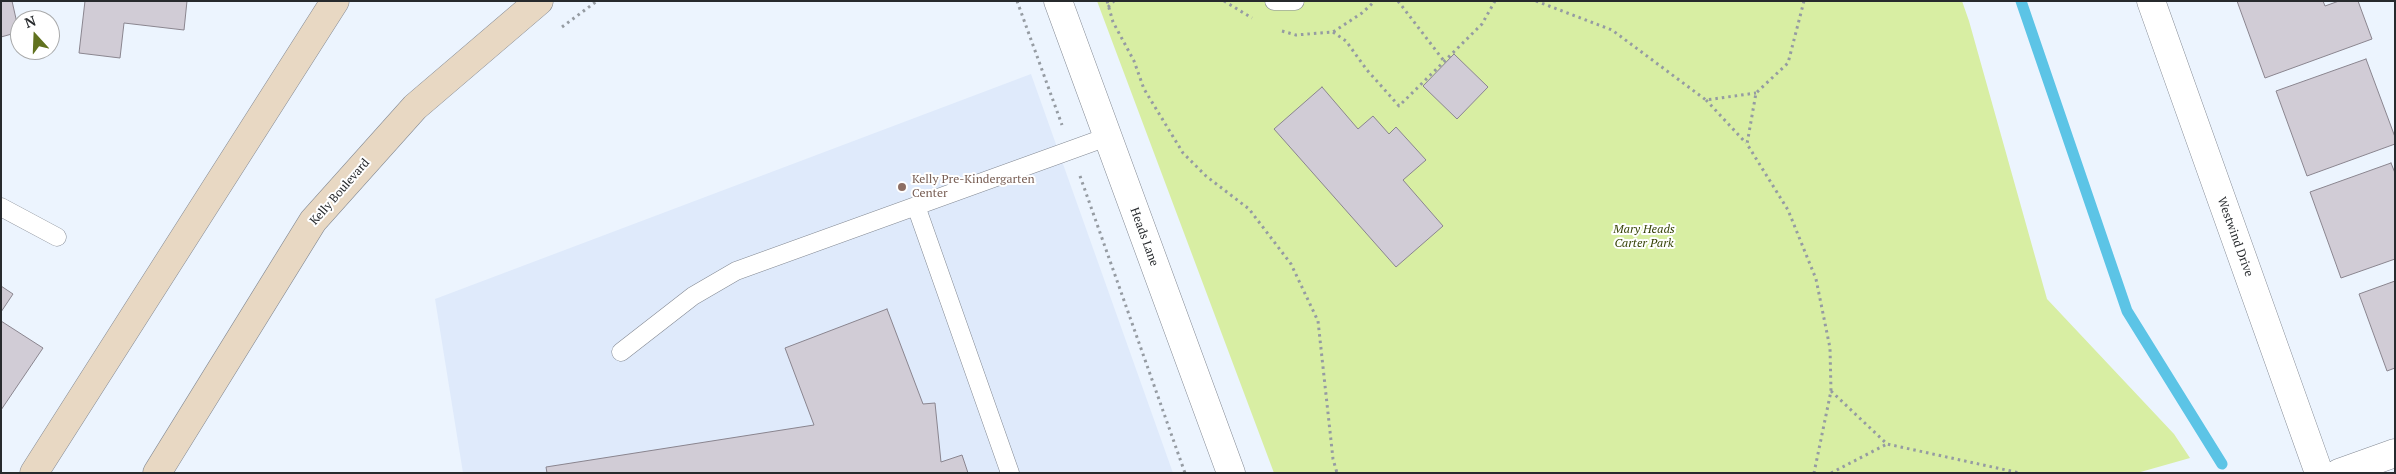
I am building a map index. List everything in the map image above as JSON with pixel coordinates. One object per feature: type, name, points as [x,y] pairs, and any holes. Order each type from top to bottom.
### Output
[{"type":"main road","points":[[34,473],[335,1]]},
{"type":"main road","name":"Kelly Boulevard","points":[[157,473],[313,221],[415,107],[539,1]]},
{"type":"street","name":"Heads Lane","points":[[1058,1],[1231,473]]},
{"type":"street","name":"Westwind Drive","points":[[2151,1],[2319,473]]},
{"type":"street","points":[[2339,473],[2395,453]]},
{"type":"lane","points":[[1274,1],[1295,1]]},
{"type":"lane","points":[[621,352],[693,296],[736,271],[1108,137]]},
{"type":"lane","points":[[916,206],[1010,473]]},
{"type":"lane","points":[[1,207],[57,237]]},
{"type":"path","points":[[554,32],[597,1]]},
{"type":"path","points":[[1017,1],[1185,473]]},
{"type":"path","points":[[1106,1],[1113,22],[1134,61],[1144,89],[1183,153],[1206,176],[1249,209],[1292,264],[1318,320],[1332,459],[1338,473]]},
{"type":"path","points":[[1108,7],[1114,1]]},
{"type":"path","points":[[1398,1],[1444,61]]},
{"type":"path","points":[[1333,32],[1346,41],[1366,70],[1399,106],[1482,24],[1495,1]]},
{"type":"path","points":[[1536,1],[1612,30],[1706,100],[1747,144],[1788,210],[1816,280],[1830,348],[1831,391],[1814,473]]},
{"type":"path","points":[[1706,100],[1756,93],[1788,63],[1804,1]]},
{"type":"path","points":[[1747,144],[1756,93]]},
{"type":"path","points":[[1831,391],[1887,444],[2020,473]]},
{"type":"path","points":[[1831,473],[1887,444]]},
{"type":"shaded area","name":"Kelly Pre-Kindergarten Center","points":[[1031,74],[1173,473],[463,473],[435,299]]},
{"type":"green space","name":"Mary Heads Carter Park","points":[[1097,1],[1962,1],[2047,299],[2174,434],[2190,458],[2137,473],[1274,473]]},
{"type":"building","points":[[1,1],[12,1],[14,10],[10,10],[10,34],[1,37]]},
{"type":"building","points":[[85,1],[187,1],[184,30],[124,23],[120,58],[79,53]]},
{"type":"building","points":[[2237,1],[2323,1],[2325,6],[2339,1],[2358,1],[2372,39],[2265,78]]},
{"type":"building","points":[[1454,54],[1488,87],[1457,119],[1423,86]]},
{"type":"building","points":[[2366,59],[2395,137],[2395,144],[2307,176],[2276,91]]},
{"type":"building","points":[[1322,87],[1358,129],[1373,116],[1389,134],[1396,127],[1426,160],[1403,180],[1443,226],[1396,267],[1274,129]]},
{"type":"building","points":[[2391,163],[2395,173],[2395,259],[2341,278],[2310,192]]},
{"type":"building","points":[[2395,281],[2395,368],[2387,371],[2359,294]]},
{"type":"building","points":[[1,286],[13,294],[1,312]]},
{"type":"building","points":[[887,309],[923,404],[935,403],[941,462],[962,455],[968,473],[547,473],[546,467],[814,425],[785,348]]},
{"type":"building","points":[[1,321],[43,348],[1,410]]},
{"type":"waterway","points":[[2021,1],[2127,311],[2222,464]]},
{"type":"place","name":"Kelly Pre-Kindergarten Center","points":[[902,187]]}]
